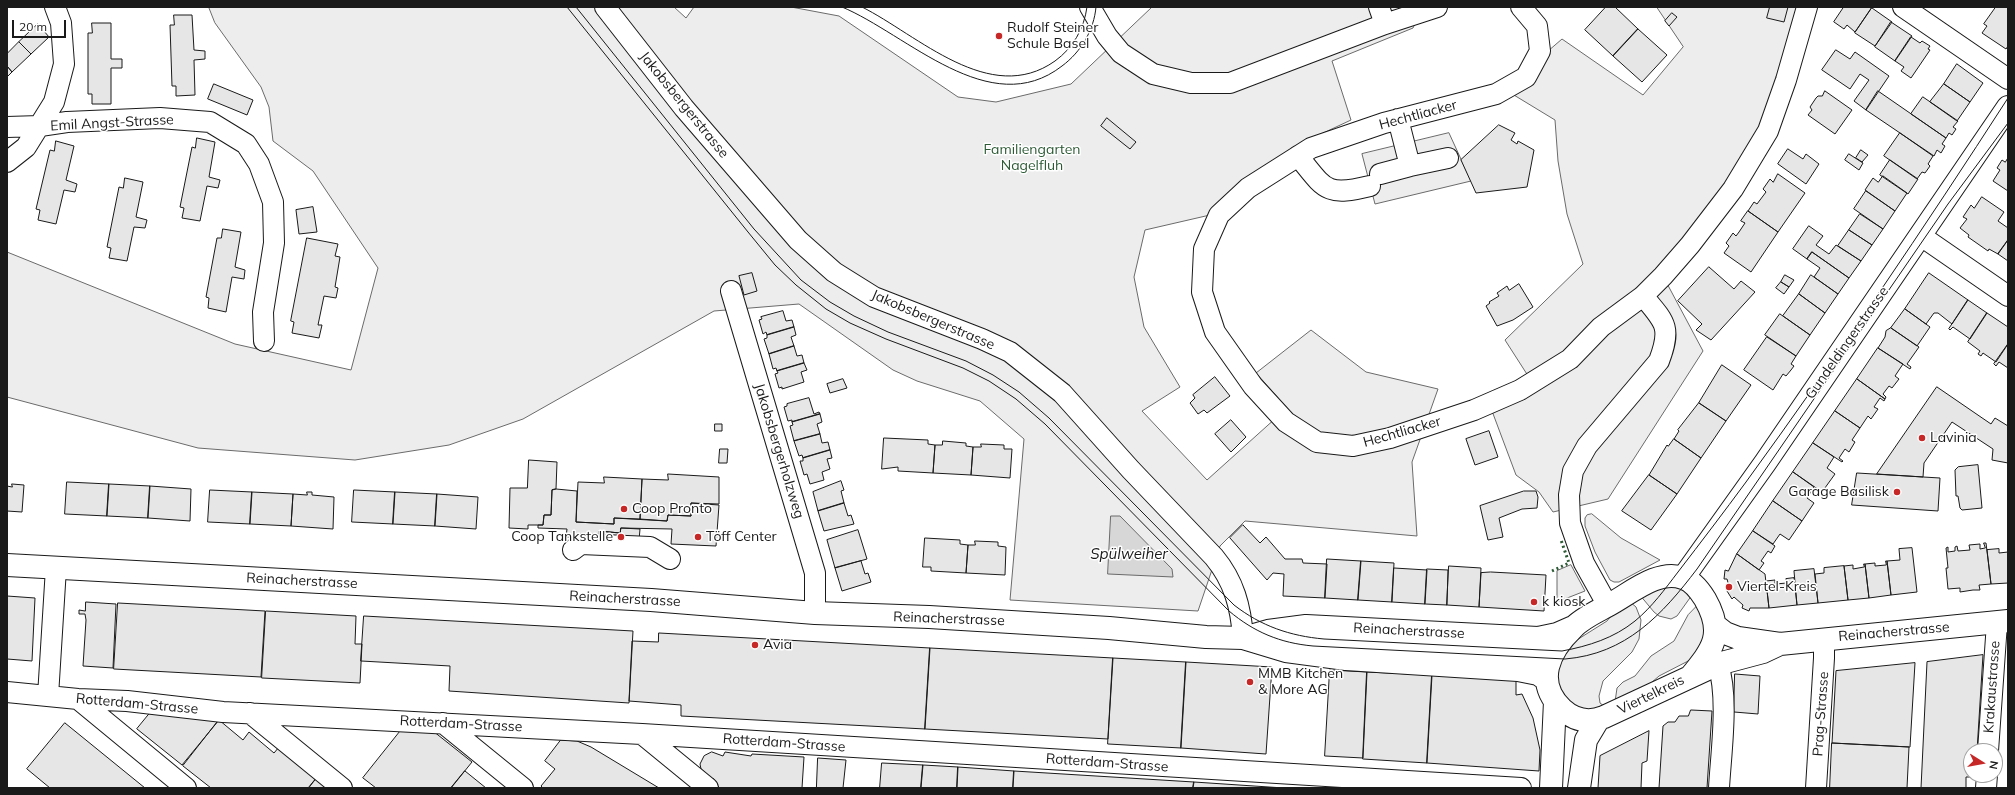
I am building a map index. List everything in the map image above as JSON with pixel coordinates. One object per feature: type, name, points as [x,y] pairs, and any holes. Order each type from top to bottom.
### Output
[{"type":"main road","name":"Gundeldingerstrasse","points":[[1683,578],[1921,236],[2008,107]]},
{"type":"main road","name":"Reinacherstrasse","points":[[7,565],[651,600],[815,613],[1037,623],[1243,638],[1286,651],[1393,663],[1518,670],[1538,674],[1547,680]]},
{"type":"main road","name":"Viertelkreis","points":[[1683,578],[1666,576],[1657,578],[1573,626],[1552,655],[1547,669],[1547,680],[1555,701],[1569,715],[1584,720],[1598,720],[1690,677],[1710,652],[1716,626]]},
{"type":"main road","points":[[1683,578],[1694,585],[1703,596],[1711,611],[1716,626]]},
{"type":"main road","name":"Reinacherstrasse","points":[[1716,626],[1725,633],[1738,638],[1780,644],[2002,622]]},
{"type":"main road","name":"Reinacherstrasse","points":[[1243,638],[1268,631],[1306,626],[1538,638],[1557,634],[1573,626]]},
{"type":"main road","name":"Reinacherstrasse","points":[[1690,677],[1718,664],[1763,652],[1780,644]]},
{"type":"main road","points":[[1551,788],[1555,701]]},
{"type":"main road","points":[[1579,788],[1586,740],[1598,720]]},
{"type":"street","points":[[7,162],[26,147],[54,102],[64,64],[61,23],[55,7]]},
{"type":"street","name":"Jakobsbergerstrasse","points":[[605,7],[684,108],[798,240],[834,272],[874,297],[982,339],[1010,352],[1062,393],[1131,470],[1214,556],[1223,568],[1232,585],[1240,610],[1243,638]]},
{"type":"street","points":[[1090,8],[1107,36],[1121,53],[1153,74],[1191,83],[1230,83],[1382,15],[1437,7]]},
{"type":"street","name":"Hechtliacker","points":[[1521,7],[1537,26],[1540,51],[1526,77],[1496,94],[1398,119],[1307,151],[1248,188],[1219,215],[1204,249],[1202,292],[1215,332],[1253,386],[1286,422],[1317,442],[1353,446],[1390,438],[1474,410],[1520,390],[1570,359],[1601,327],[1642,296],[1663,276],[1690,245],[1733,189],[1768,131],[1786,80],[1807,7]]},
{"type":"street","points":[[1903,7],[2008,78]]},
{"type":"street","name":"Emil Angst-Strasse","points":[[7,127],[40,126],[68,122],[167,118],[210,122],[246,144],[259,164],[272,202],[274,243],[263,312],[264,341]]},
{"type":"street","points":[[1398,119],[1410,166]]},
{"type":"street","points":[[1307,151],[1317,180],[1328,188],[1341,192],[1373,178],[1410,166],[1448,158]]},
{"type":"street","points":[[1921,236],[2008,296]]},
{"type":"street","name":"Jakobsbergerholzweg","points":[[731,291],[815,573],[815,613]]},
{"type":"street","points":[[1608,606],[1584,563],[1570,523],[1569,495],[1573,471],[1587,446],[1659,361],[1665,345],[1666,330],[1664,324],[1661,318],[1642,296]]},
{"type":"street","points":[[573,550],[581,544],[650,547],[670,559]]},
{"type":"street","points":[[48,696],[56,568]]},
{"type":"street","name":"Krakaustrasse","points":[[1989,743],[2002,622]]},
{"type":"street","points":[[1268,631],[1295,640],[1321,643],[1552,655]]},
{"type":"street","name":"Prag-Strasse","points":[[1816,788],[1824,639]]},
{"type":"street","points":[[1718,664],[1721,676],[1723,703],[1719,788]]},
{"type":"street","name":"Rotterdam-Strasse","points":[[7,692],[250,713],[642,734],[1521,788]]},
{"type":"street","points":[[78,699],[186,788]]},
{"type":"street","points":[[250,713],[342,788]]},
{"type":"street","points":[[443,724],[523,788]]},
{"type":"street","points":[[642,734],[708,788]]},
{"type":"shaded area","points":[[209,7],[674,7],[686,18],[694,7],[791,7],[839,16],[958,97],[996,102],[1071,84],[1152,7],[1423,7],[1413,28],[1332,61],[1351,120],[1304,142],[1210,215],[1145,230],[1134,277],[1144,327],[1180,387],[1142,411],[1207,480],[1287,408],[1256,373],[1311,330],[1366,372],[1438,389],[1412,462],[1417,536],[1245,521],[1220,546],[1198,611],[1010,600],[1024,439],[980,401],[917,381],[893,370],[799,304],[714,311],[523,419],[449,445],[355,460],[198,448],[7,397],[7,252],[235,344],[351,370],[378,268],[313,171],[273,141],[269,107],[261,87],[215,23]]},
{"type":"shaded area","points":[[1657,7],[1807,7],[1768,131],[1663,276],[1703,351],[1608,499],[1553,512],[1539,492],[1516,475],[1489,403],[1532,382],[1505,340],[1583,264],[1567,214],[1558,161],[1555,120],[1504,89],[1562,39],[1643,95],[1683,47]]},
{"type":"shaded area","points":[[1449,133],[1471,181],[1375,204],[1362,154]]},
{"type":"shaded area","points":[[1592,514],[1621,538],[1660,560],[1619,582],[1610,580],[1595,552],[1585,526],[1585,518],[1587,515]]},
{"type":"shaded area","points":[[1571,565],[1585,591],[1557,602],[1557,571]]},
{"type":"shaded area","points":[[1669,586],[1684,589],[1692,595],[1677,616],[1671,619],[1659,616],[1639,594]]},
{"type":"shaded area","points":[[1629,601],[1636,607],[1641,620],[1639,639],[1632,652],[1603,681],[1599,696],[1600,703],[1604,706],[1598,712],[1572,706],[1557,686],[1556,665],[1572,643],[1607,621],[1614,612]]},
{"type":"shaded area","points":[[1699,604],[1708,630],[1692,659],[1659,676],[1643,690],[1615,702],[1617,688],[1623,682],[1635,676],[1651,656],[1674,641],[1688,615]]},
{"type":"water","name":"Spülweiher","points":[[1111,516],[1120,516],[1172,569],[1173,577],[1108,574]]},
{"type":"building","points":[[1606,7],[1615,7],[1638,29],[1613,56],[1585,30]]},
{"type":"building","points":[[1770,7],[1788,7],[1784,22],[1767,18]]},
{"type":"building","points":[[1844,7],[1872,7],[1855,32],[1847,25],[1844,29],[1834,22]]},
{"type":"building","points":[[1996,7],[2008,7],[2008,46],[2006,49],[1982,33],[1987,26],[1984,24]]},
{"type":"building","points":[[1872,8],[1892,22],[1875,46],[1855,33]]},
{"type":"building","points":[[1672,13],[1677,17],[1669,26],[1665,21]]},
{"type":"building","points":[[174,15],[192,15],[194,50],[205,51],[205,59],[194,60],[195,95],[176,96],[176,86],[172,86],[170,25],[174,25]]},
{"type":"building","points":[[1891,22],[1912,36],[1895,61],[1875,47]]},
{"type":"building","points":[[92,23],[111,23],[111,59],[122,59],[122,68],[111,68],[111,104],[92,104],[92,94],[88,94],[88,33],[92,33]]},
{"type":"building","points":[[38,24],[49,37],[31,54],[19,42]]},
{"type":"building","points":[[1638,29],[1667,55],[1642,82],[1613,56]]},
{"type":"building","points":[[1911,37],[1920,43],[1922,41],[1930,46],[1928,49],[1930,50],[1911,78],[1901,71],[1904,67],[1895,61]]},
{"type":"building","points":[[19,42],[31,54],[12,72],[7,66],[7,54]]},
{"type":"building","points":[[1836,50],[1850,59],[1855,52],[1889,76],[1866,110],[1854,101],[1869,80],[1860,74],[1850,89],[1822,70]]},
{"type":"building","points":[[1957,64],[1983,83],[1970,102],[1944,84]]},
{"type":"building","points":[[7,66],[12,72],[7,77]]},
{"type":"building","points":[[214,84],[253,100],[247,115],[208,99]]},
{"type":"building","points":[[1944,84],[1970,102],[1957,121],[1930,102]]},
{"type":"building","points":[[1825,91],[1852,110],[1835,134],[1808,115],[1812,110],[1810,107],[1816,98],[1818,96],[1822,96]]},
{"type":"building","points":[[1878,91],[1946,138],[1942,144],[1945,146],[1941,153],[1937,150],[1934,156],[1866,110]]},
{"type":"building","points":[[1923,97],[1958,121],[1953,127],[1956,129],[1952,135],[1949,133],[1946,138],[1911,114]]},
{"type":"building","points":[[1107,118],[1136,142],[1130,149],[1101,126]]},
{"type":"building","points":[[1499,125],[1515,133],[1511,140],[1517,144],[1518,141],[1534,150],[1527,187],[1476,193],[1461,160]]},
{"type":"building","points":[[1900,133],[1933,156],[1928,164],[1930,166],[1925,173],[1922,172],[1917,179],[1884,156]]},
{"type":"building","points":[[197,138],[215,142],[209,177],[220,180],[218,188],[207,186],[200,221],[182,218],[184,208],[180,207],[192,147],[195,148]]},
{"type":"building","points":[[56,141],[74,146],[66,180],[77,184],[75,192],[64,190],[56,224],[38,220],[40,210],[36,209],[50,150],[54,151]]},
{"type":"building","points":[[1788,149],[1803,159],[1806,154],[1819,164],[1806,184],[1778,164]]},
{"type":"building","points":[[1861,150],[1868,155],[1862,162],[1856,158]]},
{"type":"building","points":[[1849,154],[1863,163],[1859,170],[1845,160]]},
{"type":"building","points":[[2008,158],[2008,191],[1993,181],[2000,170],[1997,168],[2002,160],[2005,162]]},
{"type":"building","points":[[1890,160],[1918,179],[1908,194],[1880,175]]},
{"type":"building","points":[[1778,174],[1805,193],[1778,232],[1748,211],[1754,202],[1757,204],[1766,192],[1763,189],[1770,179],[1773,182]]},
{"type":"building","points":[[1883,176],[1907,193],[1895,211],[1865,190],[1873,178],[1878,182]]},
{"type":"building","points":[[125,178],[143,182],[136,217],[147,220],[145,228],[134,227],[127,261],[109,258],[111,248],[107,247],[119,187],[123,188]]},
{"type":"building","points":[[1866,191],[1895,211],[1883,229],[1854,209]]},
{"type":"building","points":[[1982,197],[2004,212],[1998,221],[2008,228],[2008,240],[1998,254],[1989,249],[1988,251],[1968,237],[1969,235],[1960,228],[1967,219],[1963,217],[1971,205],[1974,208]]},
{"type":"building","points":[[313,207],[317,232],[299,234],[296,210]]},
{"type":"building","points":[[1748,211],[1778,232],[1751,272],[1724,253],[1729,246],[1726,243],[1733,233],[1736,236],[1745,223],[1741,221]]},
{"type":"building","points":[[1860,214],[1883,229],[1872,245],[1849,230]]},
{"type":"building","points":[[1809,226],[1823,236],[1816,245],[1829,254],[1836,245],[1861,261],[1849,278],[1812,252],[1807,259],[1793,249]]},
{"type":"building","points":[[223,229],[241,232],[235,267],[245,270],[244,279],[232,277],[226,312],[208,308],[209,298],[206,297],[217,238],[221,238]]},
{"type":"building","points":[[1849,230],[1872,245],[1861,261],[1838,246]]},
{"type":"building","points":[[307,238],[338,244],[335,256],[340,257],[335,287],[338,288],[336,298],[324,296],[318,325],[322,325],[319,338],[292,333],[294,322],[291,321]]},
{"type":"building","points":[[2008,240],[2008,261],[1998,254]]},
{"type":"building","points":[[1812,252],[1849,278],[1838,294],[1814,277],[1820,268],[1807,259]]},
{"type":"building","points":[[1709,267],[1734,289],[1741,281],[1755,292],[1711,340],[1696,330],[1702,324],[1678,301]]},
{"type":"building","points":[[752,273],[757,291],[744,295],[739,276]]},
{"type":"building","points":[[1929,273],[1968,300],[1952,324],[1938,313],[1934,313],[1926,324],[1905,309]]},
{"type":"building","points":[[1785,275],[1794,280],[1789,287],[1781,282]]},
{"type":"building","points":[[1811,275],[1838,294],[1825,313],[1799,294]]},
{"type":"building","points":[[1781,282],[1789,287],[1784,294],[1776,288]]},
{"type":"building","points":[[1519,284],[1533,307],[1513,320],[1497,326],[1486,306],[1490,303],[1489,302],[1499,296],[1497,293],[1507,286],[1509,290]]},
{"type":"building","points":[[1799,294],[1825,313],[1810,335],[1783,316]]},
{"type":"building","points":[[1968,300],[1987,313],[1970,339],[1953,327],[1950,330],[1949,329]]},
{"type":"building","points":[[1905,309],[1930,327],[1917,346],[1891,328]]},
{"type":"building","points":[[783,311],[786,321],[792,320],[794,327],[767,335],[766,332],[763,334],[759,320],[762,319],[761,317]]},
{"type":"building","points":[[1987,313],[2008,327],[2008,344],[1996,362],[1983,353],[1981,356],[1978,354],[1980,351],[1968,342]]},
{"type":"building","points":[[1780,314],[1810,335],[1796,356],[1765,335]]},
{"type":"building","points":[[794,327],[796,335],[791,337],[794,346],[769,354],[764,339],[767,338],[767,335]]},
{"type":"building","points":[[1891,328],[1919,347],[1907,364],[1911,367],[1910,369],[1878,348],[1885,337],[1886,331]]},
{"type":"building","points":[[1767,337],[1796,356],[1791,364],[1794,366],[1786,376],[1783,374],[1773,390],[1744,370]]},
{"type":"building","points":[[2008,344],[2008,368],[1999,362],[1996,366],[1994,364]]},
{"type":"building","points":[[794,346],[797,356],[802,355],[804,363],[777,371],[776,368],[773,369],[769,354]]},
{"type":"building","points":[[1878,348],[1903,364],[1895,376],[1899,379],[1892,388],[1889,386],[1883,394],[1886,397],[1885,399],[1857,379]]},
{"type":"building","points":[[804,363],[807,370],[801,372],[804,382],[782,389],[782,387],[779,388],[775,374],[778,373],[777,371]]},
{"type":"building","points":[[1722,365],[1751,385],[1726,421],[1699,403]]},
{"type":"building","points":[[1215,377],[1230,396],[1207,413],[1204,410],[1198,414],[1190,403],[1195,398],[1193,395]]},
{"type":"building","points":[[843,379],[847,388],[830,393],[827,384]]},
{"type":"building","points":[[1857,379],[1885,399],[1884,401],[1880,398],[1874,407],[1878,409],[1871,419],[1868,416],[1860,428],[1835,411]]},
{"type":"building","name":"Lavinia","points":[[1937,387],[1991,424],[1995,418],[2008,426],[2008,463],[1992,460],[1993,449],[1952,422],[1924,463],[1923,477],[1877,474]]},
{"type":"building","points":[[809,398],[814,414],[819,412],[820,414],[792,422],[792,420],[788,421],[784,407],[787,406],[787,404]]},
{"type":"building","points":[[1699,403],[1726,421],[1701,458],[1674,439],[1679,431],[1678,430]]},
{"type":"building","points":[[1835,411],[1860,428],[1852,440],[1855,442],[1849,452],[1845,449],[1839,458],[1843,461],[1842,462],[1813,443]]},
{"type":"building","points":[[820,414],[822,422],[817,424],[820,434],[794,441],[790,426],[793,425],[792,422]]},
{"type":"building","points":[[1231,420],[1246,437],[1231,452],[1215,434]]},
{"type":"building","points":[[715,424],[722,424],[722,431],[715,431]]},
{"type":"building","points":[[1489,431],[1498,457],[1475,465],[1466,439]]},
{"type":"building","points":[[820,434],[822,443],[828,442],[830,450],[803,458],[802,455],[799,456],[794,441]]},
{"type":"building","points":[[884,438],[928,440],[928,444],[935,445],[933,473],[898,471],[898,467],[882,469]]},
{"type":"building","points":[[1674,439],[1701,458],[1677,494],[1649,475],[1667,445],[1668,446]]},
{"type":"building","points":[[943,441],[966,443],[966,446],[973,447],[971,475],[933,473],[935,445],[942,445]]},
{"type":"building","points":[[1813,443],[1834,457],[1827,468],[1835,474],[1822,492],[1793,472]]},
{"type":"building","points":[[981,444],[1004,445],[1004,449],[1012,449],[1010,478],[971,475],[973,447],[981,447]]},
{"type":"building","points":[[720,449],[728,449],[727,463],[719,463]]},
{"type":"building","points":[[830,450],[832,458],[827,459],[830,469],[822,472],[824,480],[810,484],[807,474],[804,475],[800,461],[803,461],[803,458]]},
{"type":"building","points":[[529,460],[557,462],[556,489],[552,490],[551,515],[544,515],[543,525],[528,525],[528,529],[509,528],[510,488],[527,488]]},
{"type":"building","points":[[1978,465],[1982,508],[1962,510],[1960,508],[1958,496],[1956,496],[1955,470],[1958,467]]},
{"type":"building","points":[[1793,472],[1814,487],[1807,498],[1814,503],[1802,521],[1773,501]]},
{"type":"building","name":"Garage Basilisk","points":[[1857,473],[1940,478],[1938,511],[1852,505]]},
{"type":"building","points":[[668,474],[719,477],[719,504],[691,503],[691,516],[668,515],[667,521],[640,519],[642,479],[668,480]]},
{"type":"building","points":[[1649,475],[1677,494],[1651,530],[1622,511]]},
{"type":"building","points":[[604,477],[642,479],[640,519],[614,518],[614,524],[576,522],[578,482],[604,483]]},
{"type":"building","points":[[841,481],[844,490],[841,491],[844,503],[818,511],[813,492]]},
{"type":"building","points":[[67,482],[109,484],[107,516],[65,514]]},
{"type":"building","points":[[12,484],[24,485],[22,512],[7,511],[7,486],[12,487]]},
{"type":"building","points":[[109,484],[150,486],[148,518],[107,516]]},
{"type":"building","points":[[150,486],[191,489],[190,521],[148,518]]},
{"type":"building","points":[[210,490],[252,492],[250,524],[208,522]]},
{"type":"building","points":[[354,490],[395,492],[393,524],[352,522]]},
{"type":"building","points":[[552,490],[577,491],[576,522],[614,524],[614,518],[667,521],[668,515],[691,516],[691,503],[719,505],[716,546],[671,544],[672,529],[621,528],[620,533],[599,531],[599,539],[566,537],[567,529],[538,528],[538,525],[543,525],[544,515],[551,515]]},
{"type":"building","points":[[1524,491],[1536,491],[1538,497],[1537,508],[1522,509],[1499,518],[1503,537],[1488,540],[1480,506]]},
{"type":"building","points":[[252,492],[293,494],[291,526],[250,524]]},
{"type":"building","points":[[307,492],[312,492],[312,495],[334,497],[333,529],[291,526],[293,494],[307,495]]},
{"type":"building","points":[[395,492],[437,494],[435,526],[393,524]]},
{"type":"building","points":[[437,494],[478,497],[476,529],[435,526]]},
{"type":"building","points":[[1773,501],[1802,521],[1789,540],[1780,534],[1773,544],[1753,531]]},
{"type":"building","points":[[844,503],[848,516],[851,515],[854,524],[824,531],[818,511]]},
{"type":"building","points":[[1243,525],[1260,543],[1266,537],[1285,559],[1302,559],[1303,563],[1327,564],[1325,598],[1283,596],[1284,574],[1273,573],[1267,580],[1230,538]]},
{"type":"building","points":[[621,528],[640,529],[638,552],[598,549],[599,531],[620,533]]},
{"type":"building","points":[[858,530],[867,559],[835,568],[827,540]]},
{"type":"building","points":[[1753,531],[1775,546],[1771,553],[1768,551],[1761,561],[1764,563],[1759,570],[1737,554]]},
{"type":"building","points":[[925,538],[960,540],[960,544],[968,545],[966,573],[931,571],[931,567],[923,567]]},
{"type":"building","points":[[975,541],[998,542],[998,546],[1006,547],[1005,575],[966,573],[968,545],[975,545]]},
{"type":"building","points":[[1984,543],[1986,543],[1991,584],[1979,585],[1980,590],[1960,592],[1960,588],[1948,589],[1946,548],[1948,547],[1948,552],[1955,551],[1955,547],[1957,546],[1958,551],[1970,550],[1969,545],[1980,544],[1980,549],[1985,548]]},
{"type":"building","points":[[1912,548],[1917,592],[1891,595],[1887,561],[1900,560],[1899,549]]},
{"type":"building","points":[[1999,549],[1999,553],[2008,552],[2008,583],[1991,584],[1987,550]]},
{"type":"building","points":[[1737,554],[1765,574],[1769,608],[1750,608],[1749,611],[1742,608],[1743,605],[1734,597],[1732,599],[1727,591],[1730,590],[1727,579],[1724,579],[1725,570],[1728,571]]},
{"type":"building","points":[[1327,559],[1361,561],[1358,600],[1325,598]]},
{"type":"building","points":[[861,561],[865,574],[868,573],[871,582],[842,591],[835,568]]},
{"type":"building","points":[[1361,561],[1394,563],[1392,602],[1358,600]]},
{"type":"building","points":[[1886,561],[1891,595],[1869,598],[1865,564],[1875,563],[1875,566],[1886,565]]},
{"type":"building","points":[[1864,564],[1869,598],[1848,600],[1844,566],[1853,565],[1853,569],[1864,567]]},
{"type":"building","points":[[1449,566],[1481,568],[1479,607],[1447,605]]},
{"type":"building","points":[[1844,566],[1848,600],[1818,603],[1815,574],[1824,573],[1824,568]]},
{"type":"building","points":[[1394,568],[1427,570],[1425,604],[1392,602]]},
{"type":"building","points":[[1427,569],[1448,570],[1447,605],[1425,604]]},
{"type":"building","points":[[1814,569],[1818,603],[1797,605],[1794,571]]},
{"type":"building","points":[[1491,572],[1546,575],[1544,611],[1479,607],[1481,573]]},
{"type":"building","points":[[1794,578],[1797,605],[1769,608],[1766,581],[1775,580],[1775,584],[1787,583],[1786,579]]},
{"type":"building","points":[[7,596],[35,598],[32,661],[7,659]]},
{"type":"building","points":[[86,602],[116,604],[113,668],[83,666],[86,620],[85,614],[79,614],[79,610],[85,611]]},
{"type":"building","points":[[118,603],[265,611],[261,677],[114,669]]},
{"type":"building","points":[[266,611],[356,616],[355,644],[362,644],[360,683],[262,678]]},
{"type":"building","points":[[364,616],[633,631],[629,703],[449,691],[450,666],[361,661]]},
{"type":"building","points":[[659,633],[930,648],[925,729],[681,716],[681,705],[629,701],[632,641],[658,642]]},
{"type":"building","points":[[930,648],[1113,658],[1108,739],[925,729]]},
{"type":"building","points":[[1983,655],[1978,743],[1963,743],[1963,783],[1966,783],[1966,788],[1921,788],[1927,662]]},
{"type":"building","points":[[1113,658],[1186,662],[1181,748],[1108,744]]},
{"type":"building","points":[[1186,662],[1272,667],[1266,754],[1181,748]]},
{"type":"building","points":[[1915,663],[1910,747],[1832,743],[1836,671]]},
{"type":"building","points":[[1330,670],[1367,672],[1363,758],[1325,756]]},
{"type":"building","points":[[1367,672],[1432,675],[1427,763],[1363,759]]},
{"type":"building","points":[[1735,674],[1760,676],[1758,714],[1734,712]]},
{"type":"building","points":[[1432,675],[1516,680],[1516,695],[1522,694],[1533,718],[1540,750],[1539,771],[1427,763]]},
{"type":"building","points":[[1691,710],[1712,711],[1707,788],[1659,788],[1663,726],[1668,722],[1675,722],[1679,716],[1688,716]]},
{"type":"building","points":[[150,713],[219,720],[182,765],[137,729]]},
{"type":"building","points":[[219,720],[243,740],[249,732],[274,753],[279,747],[317,777],[308,788],[211,788],[183,766]]},
{"type":"building","points":[[65,723],[145,788],[50,788],[27,769]]},
{"type":"building","points":[[402,729],[433,731],[472,762],[451,788],[376,788],[363,778]]},
{"type":"building","points":[[1649,731],[1647,761],[1642,763],[1641,788],[1598,788],[1600,756]]},
{"type":"building","points":[[561,740],[577,741],[591,747],[659,788],[543,788],[541,786],[555,769],[545,761]]},
{"type":"building","points":[[1832,743],[1909,747],[1907,788],[1830,788]]},
{"type":"building","points":[[712,752],[723,756],[725,752],[751,756],[752,754],[804,757],[802,788],[720,788],[714,783],[714,779],[701,769],[700,764],[704,756]]},
{"type":"building","points":[[818,758],[846,760],[843,788],[816,788]]},
{"type":"building","points":[[882,763],[923,765],[921,788],[880,788]]},
{"type":"building","points":[[923,765],[958,767],[957,788],[921,788]]},
{"type":"building","points":[[958,767],[1014,771],[1013,788],[957,788]]},
{"type":"building","points":[[465,771],[486,788],[451,788]]},
{"type":"building","points":[[1014,771],[1194,782],[1193,788],[1013,788]]},
{"type":"building","points":[[320,774],[338,788],[309,788]]},
{"type":"building","points":[[1194,782],[1284,788],[1193,788]]},
{"type":"tram line","points":[[567,7],[775,265],[796,285],[826,309],[850,323],[886,339],[963,368],[989,381],[1016,399],[1045,424],[1229,611],[1258,631],[1289,642],[1313,646],[1565,659],[1587,656],[1606,649],[1641,629],[1670,602],[1697,569],[1948,204],[2008,123]]},
{"type":"tram line","points":[[576,7],[754,229],[801,280],[830,302],[854,316],[888,332],[966,361],[993,375],[1019,392],[1049,418],[1234,605],[1255,619],[1276,629],[1311,638],[1324,639],[1562,651],[1582,647],[1610,637],[1635,621],[1653,604],[1668,585],[1814,388],[1880,292],[2008,98]]},
{"type":"tram line","points":[[842,7],[949,68],[978,79],[1006,84],[1035,81],[1062,66],[1081,47],[1093,24],[1096,7]]},
{"type":"tram line","points":[[862,7],[955,62],[980,72],[1005,76],[1030,73],[1055,61],[1061,56],[1077,37],[1086,15],[1087,7]]},
{"type":"hedge","points":[[1552,571],[1569,563],[1561,540]]},
{"type":"place","name":"Rudolf Steiner Schule Basel","points":[[999,36]]},
{"type":"place","name":"Lavinia","points":[[1922,438]]},
{"type":"place","name":"Garage Basilisk","points":[[1897,492]]},
{"type":"place","name":"Coop Pronto","points":[[624,509]]},
{"type":"place","name":"Coop Tankstelle","points":[[621,537]]},
{"type":"place","name":"Töff Center","points":[[698,537]]},
{"type":"place","name":"Viertel-Kreis","points":[[1729,587]]},
{"type":"place","name":"k kiosk","points":[[1534,602]]},
{"type":"place","name":"Avia","points":[[755,645]]},
{"type":"place","name":"MMB Kitchen & More AG","points":[[1250,682]]},
{"type":"park label","name":"Familiengarten Nagelfluh","points":[[1032,158]]}]
